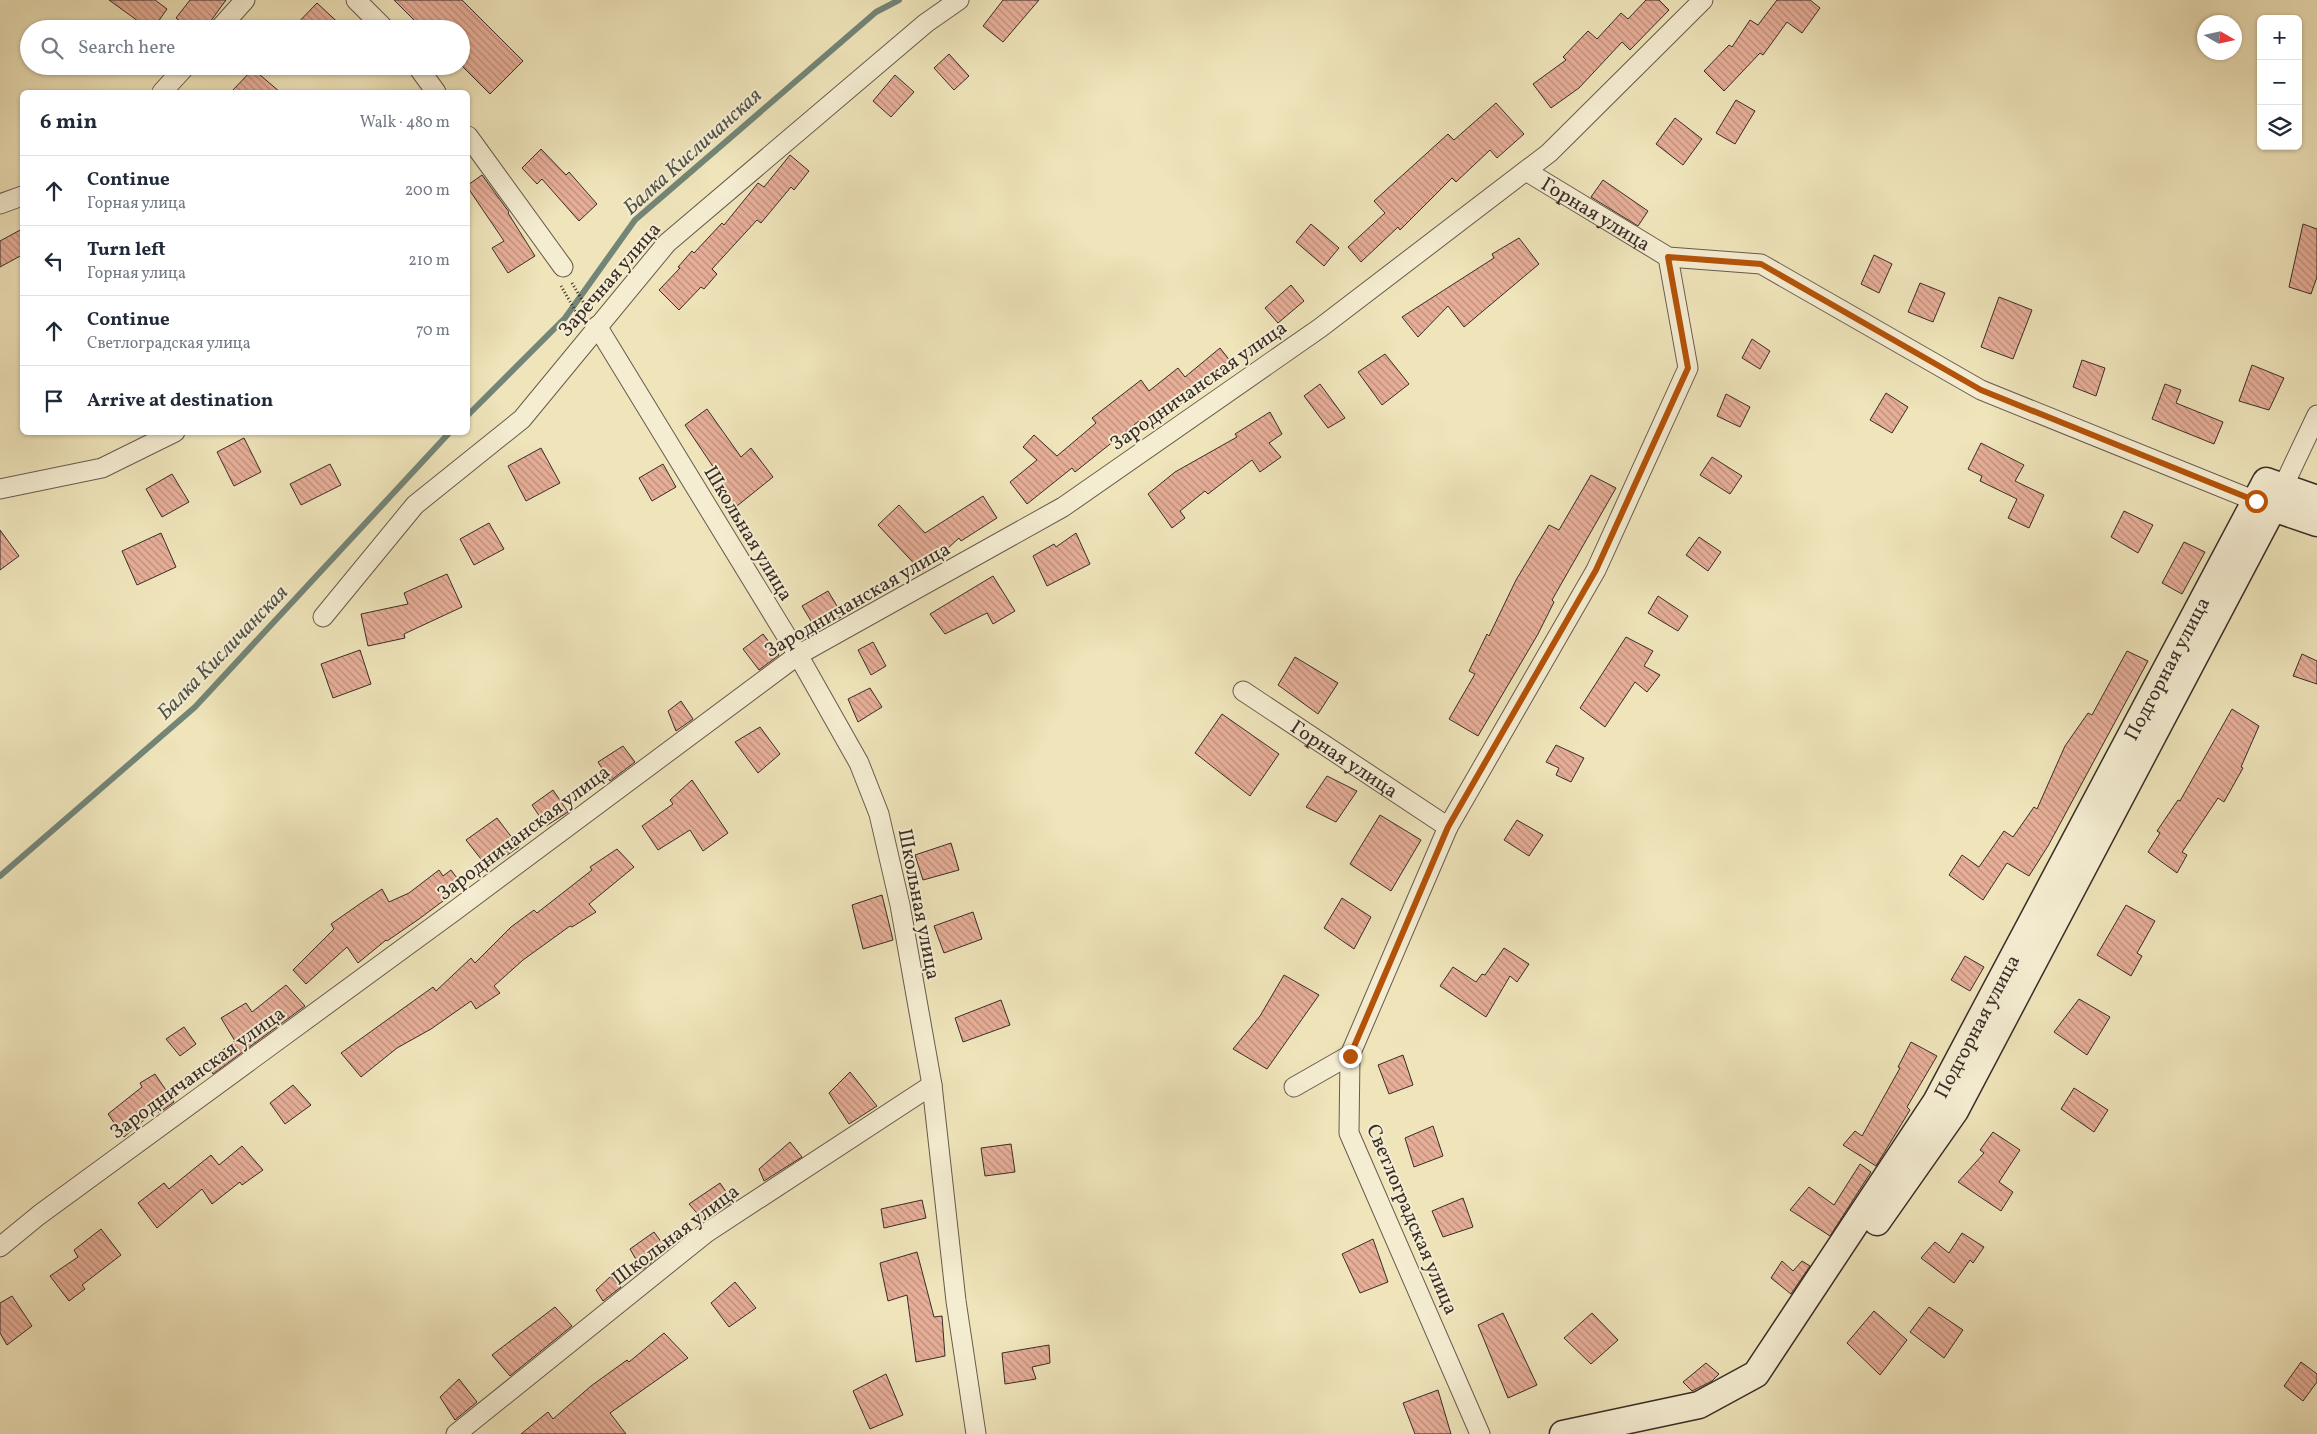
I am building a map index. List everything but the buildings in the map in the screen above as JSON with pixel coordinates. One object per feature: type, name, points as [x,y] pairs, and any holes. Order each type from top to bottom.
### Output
[{"type":"street","points":[[228,20],[246,0]]},
{"type":"street","points":[[356,0],[376,20]]},
{"type":"street","name":"Заречная улица","points":[[323,616],[415,505],[522,420],[667,243],[926,23],[959,0]]},
{"type":"street","name":"Зародничанская улица","points":[[0,1248],[39,1215],[457,910],[798,655],[1063,507],[1320,328],[1548,154],[1703,0]]},
{"type":"street","points":[[164,90],[178,75]]},
{"type":"street","points":[[424,75],[435,90]]},
{"type":"street","points":[[470,139],[562,265]]},
{"type":"street","name":"Горная улица","points":[[1526,171],[1668,257],[1761,264],[1981,390],[2269,494],[2317,523]]},
{"type":"street","points":[[0,204],[20,197]]},
{"type":"street","name":"Горная улица","points":[[1437,851],[1448,827],[1596,570],[1688,368],[1668,257]]},
{"type":"street","name":"Школьная улица","points":[[596,328],[798,655],[859,763],[879,814],[900,905],[932,1085],[956,1301],[976,1434]]},
{"type":"street","name":"Подгорная улица","points":[[1563,1434],[1599,1430],[1699,1405],[1756,1374],[1936,1102],[2269,494],[2317,415]]},
{"type":"street","points":[[0,489],[102,468],[169,435]]},
{"type":"street","points":[[1633,1434],[1704,1417],[1761,1388],[1956,1111],[2269,494]]},
{"type":"street","name":"Горная улица","points":[[2269,494],[2317,498]]},
{"type":"street","name":"Горная улица","points":[[1243,691],[1448,827]]},
{"type":"street","name":"Светлоградская улица","points":[[1437,851],[1350,1056],[1349,1133],[1480,1434]]},
{"type":"street","points":[[1294,1087],[1350,1056]]},
{"type":"street","name":"Школьная улица","points":[[456,1434],[706,1233],[932,1085]]},
{"type":"path","points":[[562,265],[596,328]]},
{"type":"path","points":[[562,265],[561,288],[582,322],[596,328]]},
{"type":"waterway","name":"Балка Кисличанская","points":[[470,413],[565,318],[635,220],[876,12],[899,0]]},
{"type":"waterway","name":"Балка Кисличанская","points":[[0,876],[195,707],[447,435]]},
{"type":"route","points":[[1350,1056],[1448,827],[1596,570],[1688,368],[1668,257],[1761,264],[1981,390],[2256,501]]}]
